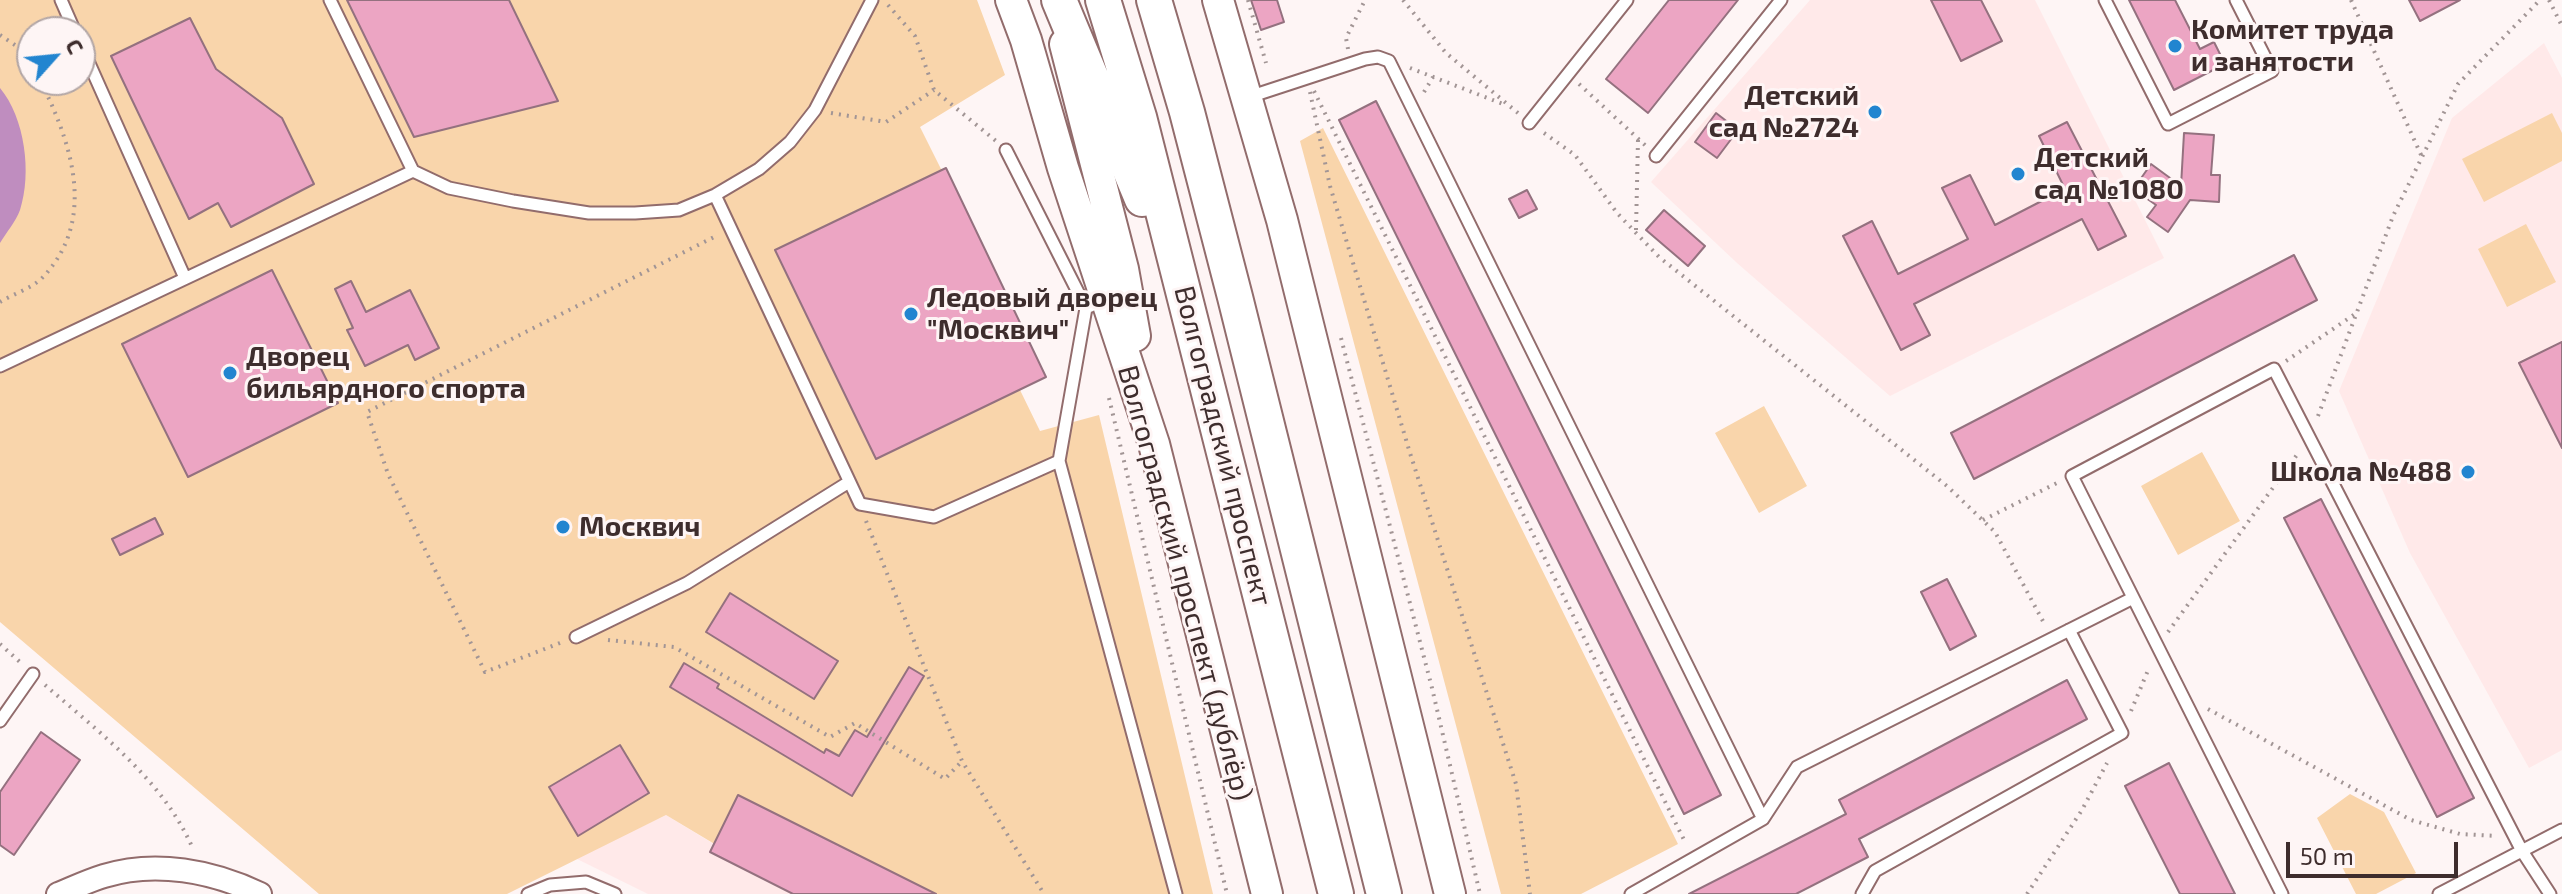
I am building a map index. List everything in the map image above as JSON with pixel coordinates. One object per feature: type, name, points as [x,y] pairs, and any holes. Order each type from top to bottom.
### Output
[{"type":"main road","name":"Волгоградский проспект (дублёр)","points":[[1011,0],[1096,304],[1154,444],[1267,894]]},
{"type":"main road","points":[[1052,0],[1123,269],[1154,444]]},
{"type":"main road","points":[[1059,0],[1189,310]]},
{"type":"main road","name":"Волгоградский проспект","points":[[1103,0],[1139,117],[1336,894]]},
{"type":"main road","name":"Волгоградский проспект","points":[[1154,0],[1235,297],[1384,894]]},
{"type":"main road","points":[[1218,0],[1261,93],[1282,220],[1450,894]]},
{"type":"street","points":[[58,894],[105,876],[141,869],[204,874],[260,894]]},
{"type":"lane","points":[[330,0],[413,171],[449,188],[589,213],[679,210],[715,195],[759,169],[790,142],[815,110],[872,0]]},
{"type":"lane","points":[[1529,123],[1627,0]]},
{"type":"lane","points":[[1656,156],[1781,0]]},
{"type":"lane","points":[[2105,0],[2168,124],[2272,71],[2236,0]]},
{"type":"lane","points":[[1261,93],[1378,57],[1389,61],[1763,819]]},
{"type":"lane","points":[[96,79],[185,278]]},
{"type":"lane","points":[[1006,150],[1096,304],[1059,461],[1176,894]]},
{"type":"lane","points":[[0,366],[413,171]]},
{"type":"lane","points":[[715,195],[860,504],[934,517],[1059,461]]},
{"type":"lane","points":[[2282,894],[2072,476],[2274,369],[2514,836],[2550,894]]},
{"type":"lane","points":[[576,637],[687,583],[849,482]]},
{"type":"lane","points":[[1631,894],[1763,819],[1797,767],[2133,598]]},
{"type":"lane","points":[[1862,894],[1875,871],[2122,733],[2069,630]]},
{"type":"lane","points":[[0,721],[33,674]]},
{"type":"lane","points":[[2439,894],[2562,830]]},
{"type":"lane","points":[[528,894],[550,885],[586,882],[615,894]]},
{"type":"path","points":[[883,0],[915,36],[934,90],[1006,150]]},
{"type":"path","points":[[1248,0],[1261,93]]},
{"type":"path","points":[[1351,64],[1346,38],[1365,0]]},
{"type":"path","points":[[1403,0],[1446,53],[1529,123],[1575,155],[1617,213],[1659,257],[1947,486],[1983,520],[1995,532],[2053,639]]},
{"type":"path","points":[[2351,0],[2422,157]]},
{"type":"path","points":[[2027,894],[2082,810],[2122,733],[2158,646],[2310,438],[2393,216],[2458,84],[2540,0]]},
{"type":"path","points":[[2549,0],[2562,26]]},
{"type":"path","points":[[1389,61],[1509,106]]},
{"type":"path","points":[[1569,75],[1656,156]]},
{"type":"path","points":[[1307,78],[1693,859]]},
{"type":"path","points":[[1307,78],[1330,186],[1410,453],[1516,784],[1530,894]]},
{"type":"path","points":[[815,110],[886,122],[934,90]]},
{"type":"path","points":[[0,302],[42,279],[67,244],[77,189],[59,117],[48,96]]},
{"type":"path","points":[[1636,232],[1638,138]]},
{"type":"path","points":[[731,229],[367,412],[388,474],[485,672],[576,637],[674,647],[830,737],[855,723],[945,779],[962,761]]},
{"type":"path","points":[[2274,369],[2357,313]]},
{"type":"path","points":[[1339,332],[1432,688],[1480,894]]},
{"type":"path","points":[[1106,386],[1227,894]]},
{"type":"path","points":[[1983,520],[2072,476]]},
{"type":"path","points":[[860,504],[962,761],[1044,894]]},
{"type":"path","points":[[0,644],[142,774],[183,826],[204,874]]},
{"type":"path","points":[[2182,694],[2411,820],[2460,834],[2514,836]]},
{"type":"shaded area","name":"Москвич","points":[[0,0],[977,0],[1005,75],[920,127],[941,169],[946,168],[1046,377],[1020,390],[1040,431],[1099,415],[1213,894],[798,894],[666,815],[507,894],[319,894],[0,622]]},
{"type":"shaded area","points":[[1810,0],[2035,0],[2164,258],[1890,396],[1737,263],[1651,182]]},
{"type":"shaded area","name":"Школа №488","points":[[2544,43],[2562,78],[2562,750],[2529,768],[2410,553],[2339,391],[2452,118]]},
{"type":"shaded area","points":[[0,88],[15,115],[26,163],[20,210],[0,243]]},
{"type":"shaded area","points":[[2552,113],[2562,133],[2562,161],[2484,202],[2462,159]]},
{"type":"shaded area","points":[[1323,128],[1678,844],[1581,894],[1501,894],[1300,141]]},
{"type":"shaded area","points":[[2526,224],[2556,282],[2507,307],[2478,249]]},
{"type":"shaded area","points":[[1764,406],[1807,486],[1759,513],[1715,433]]},
{"type":"shaded area","points":[[2202,452],[2240,521],[2178,555],[2141,486]]},
{"type":"shaded area","points":[[2350,794],[2384,812],[2416,873],[2376,894],[2356,894],[2317,818]]},
{"type":"shaded area","points":[[666,815],[796,894],[648,894],[575,858]]},
{"type":"building","points":[[347,0],[509,0],[558,101],[414,137]]},
{"type":"building","points":[[1251,0],[1277,0],[1284,22],[1261,30]]},
{"type":"building","points":[[1669,0],[1738,0],[1648,113],[1606,79]]},
{"type":"building","points":[[1931,0],[1981,0],[2002,41],[1961,61]]},
{"type":"building","name":"Комитет труда и занятости","points":[[2129,0],[2175,0],[2200,49],[2214,42],[2225,64],[2174,90]]},
{"type":"building","points":[[2409,0],[2460,0],[2420,21]]},
{"type":"building","points":[[190,18],[216,69],[282,118],[314,184],[231,227],[218,203],[189,219],[111,56]]},
{"type":"building","points":[[1376,101],[1721,795],[1684,814],[1339,120]]},
{"type":"building","points":[[1716,113],[1738,130],[1717,158],[1695,142]]},
{"type":"building","points":[[2067,122],[2126,236],[2098,250],[2082,219],[1914,304],[1930,335],[1901,350],[1843,236],[1872,221],[1898,274],[1968,239],[1942,188],[1970,175],[1995,225],[2065,189],[2039,136]]},
{"type":"building","points":[[2184,133],[2214,135],[2211,175],[2220,175],[2219,202],[2190,200],[2168,232],[2147,217],[2156,205],[2146,198],[2150,192],[2137,184],[2151,164],[2181,186]]},
{"type":"building","name":"Ледовый дворец \"Москвич\"","points":[[946,168],[1046,377],[876,459],[775,250]]},
{"type":"building","points":[[1527,190],[1537,209],[1519,218],[1509,199]]},
{"type":"building","points":[[1664,210],[1705,246],[1688,266],[1646,230]]},
{"type":"building","points":[[2294,255],[2317,300],[1974,479],[1951,433]]},
{"type":"building","name":"Дворец бильярдного спорта","points":[[272,270],[338,403],[188,477],[122,344]]},
{"type":"building","points":[[351,281],[366,312],[410,290],[439,348],[415,360],[408,345],[365,366],[347,330],[353,328],[335,289]]},
{"type":"building","points":[[2562,342],[2562,448],[2519,363]]},
{"type":"building","points":[[2321,499],[2474,798],[2437,817],[2284,518]]},
{"type":"building","points":[[155,518],[163,534],[120,555],[112,539]]},
{"type":"building","points":[[1947,579],[1976,636],[1950,650],[1921,592]]},
{"type":"building","points":[[730,593],[838,661],[814,699],[706,632]]},
{"type":"building","points":[[684,663],[719,684],[717,688],[824,753],[826,749],[839,756],[855,730],[867,737],[909,667],[924,676],[852,796],[670,687]]},
{"type":"building","points":[[2067,680],[2087,719],[1859,839],[1868,857],[1796,894],[1689,894],[1846,814],[1839,800]]},
{"type":"building","points":[[41,732],[80,760],[14,855],[0,845],[0,792]]},
{"type":"building","points":[[620,745],[649,793],[578,836],[549,787]]},
{"type":"building","points":[[2169,763],[2235,894],[2180,894],[2125,786]]},
{"type":"building","points":[[738,795],[936,894],[793,894],[710,852]]},
{"type":"place","name":"Комитет труда и занятости","points":[[2175,46]]},
{"type":"place","name":"Детский сад №2724","points":[[1875,112]]},
{"type":"place","name":"Детский сад №1080","points":[[2018,174]]},
{"type":"place","name":"Ледовый дворец \"Москвич\"","points":[[911,314]]},
{"type":"place","name":"Дворец бильярдного спорта","points":[[230,373]]},
{"type":"place","name":"Школа №488","points":[[2468,472]]},
{"type":"place","name":"Москвич","points":[[563,527]]}]
